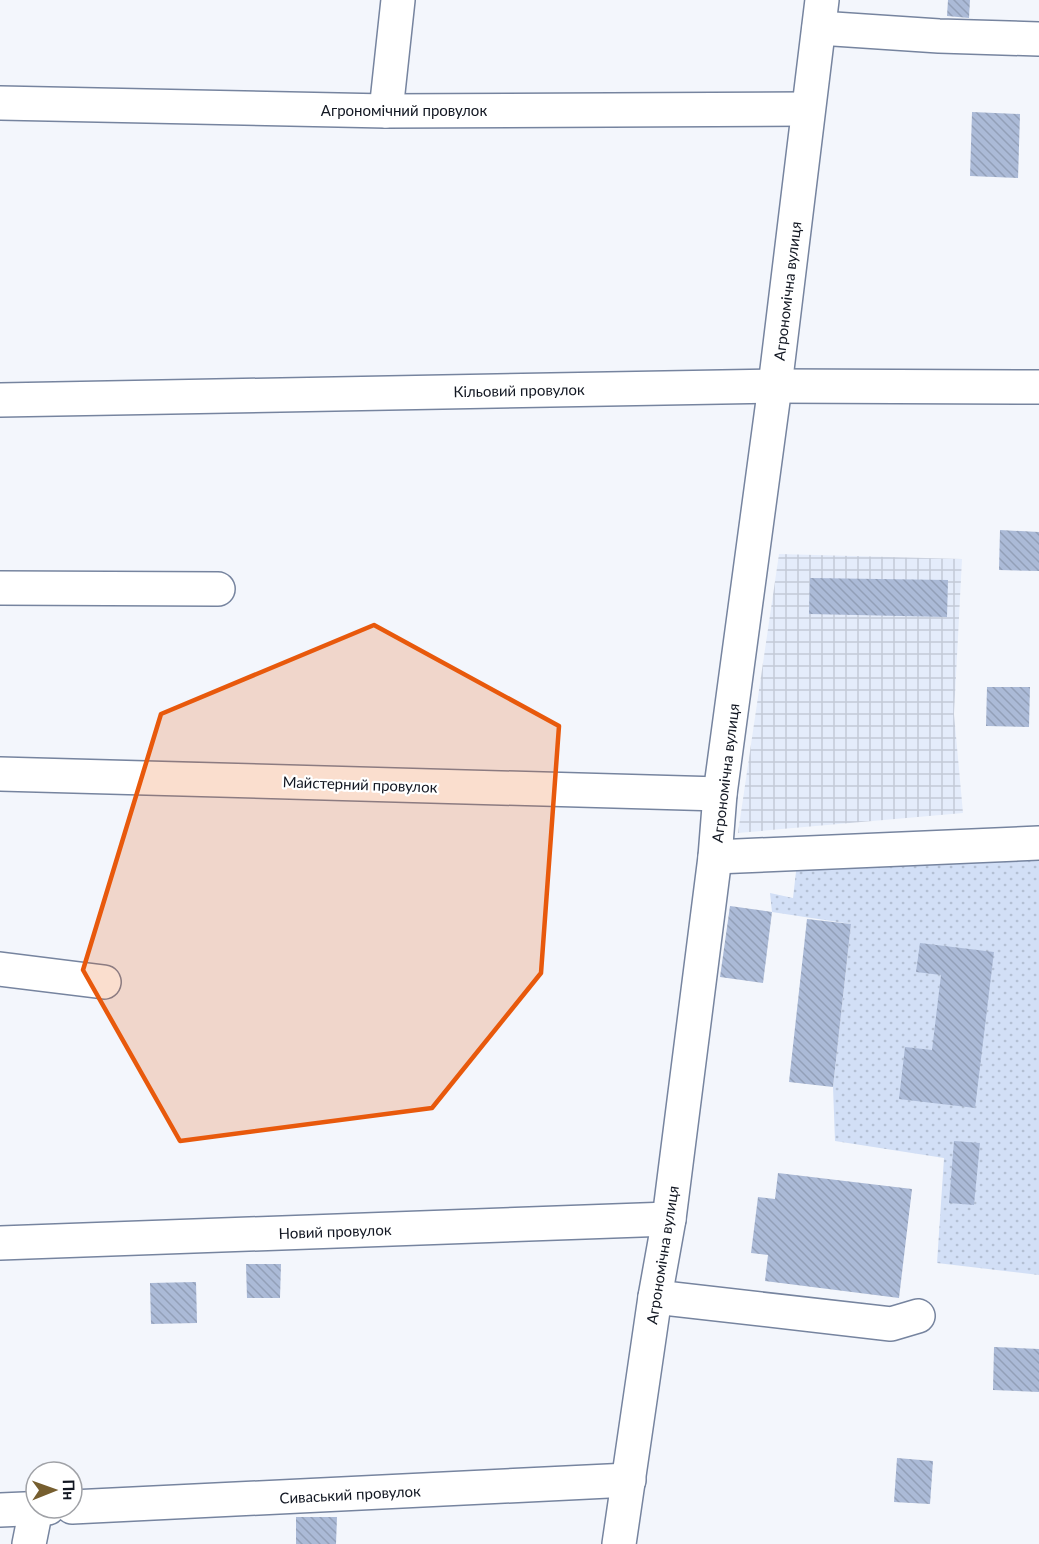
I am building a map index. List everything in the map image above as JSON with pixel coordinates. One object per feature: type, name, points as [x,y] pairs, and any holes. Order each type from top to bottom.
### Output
[{"type":"street","points":[[386,111],[398,0]]},
{"type":"street","points":[[820,14],[939,36],[1039,39]]},
{"type":"street","name":"Агрономічна вулиця","points":[[619,1544],[655,1297],[669,1219],[715,857],[720,794],[775,386],[820,14]]},
{"type":"street","name":"Агрономічний провулок","points":[[0,103],[386,111],[808,109]]},
{"type":"street","name":"Кільовий провулок","points":[[0,400],[775,386],[1039,387]]},
{"type":"street","points":[[0,588],[218,588]]},
{"type":"street","name":"Майстерний провулок","points":[[0,774],[720,794]]},
{"type":"street","points":[[715,857],[1039,843]]},
{"type":"street","points":[[0,969],[104,982]]},
{"type":"street","name":"Новий провулок","points":[[0,1243],[669,1219]]},
{"type":"street","points":[[655,1297],[891,1324],[918,1316]]},
{"type":"street","name":"Сиваський провулок","points":[[84,1506],[629,1480]]},
{"type":"street","points":[[0,1510],[24,1509]]},
{"type":"street","points":[[29,1544],[34,1520]]},
{"type":"highlighted area","points":[[374,625],[559,726],[541,973],[432,1108],[180,1141],[83,970],[161,714]]},
{"type":"shaded area","points":[[779,554],[962,559],[954,714],[963,813],[738,833]]},
{"type":"shaded area","points":[[1039,853],[1039,1275],[937,1263],[944,1158],[835,1141],[833,1087],[851,924],[772,912],[770,893],[793,898],[797,863]]},
{"type":"building","points":[[948,0],[970,0],[969,18],[947,16]]},
{"type":"building","points":[[972,112],[1020,114],[1018,178],[970,176]]},
{"type":"building","points":[[1000,530],[1039,532],[1039,571],[999,570]]},
{"type":"building","points":[[810,578],[948,580],[947,617],[809,614]]},
{"type":"building","points":[[987,687],[1030,687],[1029,727],[986,726]]},
{"type":"building","points":[[730,906],[772,912],[763,983],[720,977]]},
{"type":"building","points":[[807,919],[851,924],[833,1087],[789,1082]]},
{"type":"building","points":[[920,943],[994,952],[975,1108],[899,1099],[905,1047],[932,1050],[941,975],[916,972]]},
{"type":"building","points":[[954,1141],[980,1143],[974,1205],[949,1203]]},
{"type":"building","points":[[778,1173],[912,1189],[899,1298],[765,1281],[768,1255],[751,1253],[758,1197],[775,1199]]},
{"type":"building","points":[[246,1264],[281,1264],[280,1298],[247,1298]]},
{"type":"building","points":[[196,1282],[197,1323],[151,1324],[150,1283]]},
{"type":"building","points":[[994,1347],[1039,1349],[1039,1392],[993,1390]]},
{"type":"building","points":[[897,1458],[933,1461],[930,1504],[894,1502]]},
{"type":"building","points":[[296,1517],[337,1517],[336,1544],[296,1544]]}]
